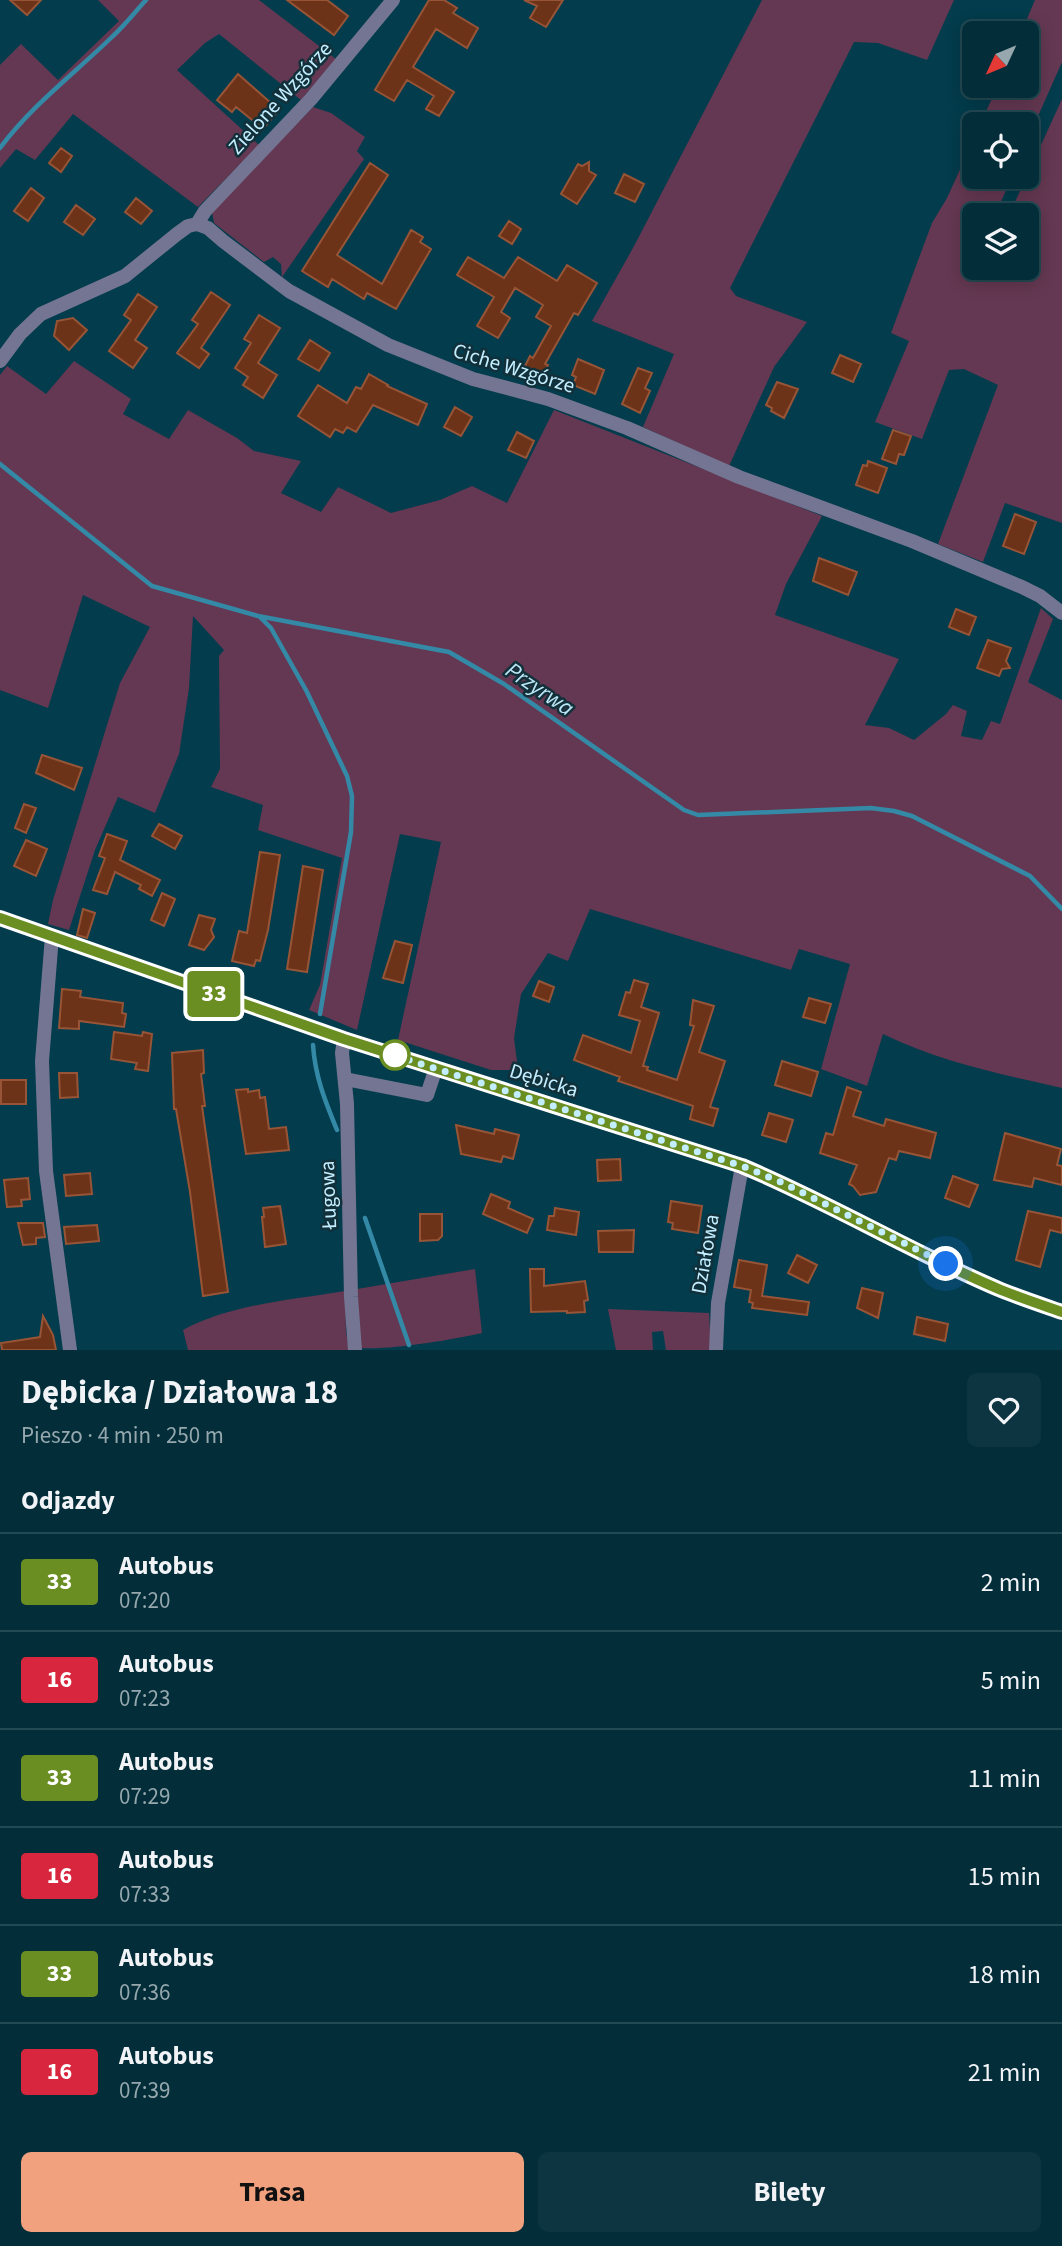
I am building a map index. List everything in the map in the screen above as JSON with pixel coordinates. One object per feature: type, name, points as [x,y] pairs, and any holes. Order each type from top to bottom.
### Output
[{"type":"street","name":"Zielone Wzgórze","points":[[197,224],[205,211],[311,100],[393,0]]},
{"type":"street","points":[[0,361],[20,334],[41,314],[125,276],[188,226],[197,224]]},
{"type":"street","name":"Ciche Wzgórze","points":[[197,224],[208,228],[289,291],[388,345],[473,379],[548,399],[627,428],[739,477],[912,541],[1022,587],[1040,596],[1062,613]]},
{"type":"street","name":"Dębicka","points":[[0,918],[344,1039],[742,1166],[781,1182],[975,1278],[1062,1312]]},
{"type":"street","points":[[52,936],[42,1061],[46,1171],[69,1350]]},
{"type":"street","name":"Ługowa","points":[[344,1039],[342,1053],[348,1130],[351,1297],[355,1350]]},
{"type":"street","points":[[345,1080],[427,1096],[436,1068]]},
{"type":"street","name":"Działowa","points":[[716,1350],[718,1303],[742,1166]]},
{"type":"shaded area","points":[[98,0],[259,0],[336,59],[301,100],[219,34],[205,43],[177,70],[259,145],[198,207],[73,114],[35,160],[16,149],[0,168],[0,65],[21,44],[58,80],[119,21]]},
{"type":"shaded area","points":[[762,0],[954,0],[927,60],[878,43],[854,42],[730,288],[736,296],[807,322],[774,367],[729,466],[643,427],[674,354],[592,321]]},
{"type":"shaded area","points":[[1035,0],[1062,0],[1062,62],[1039,114],[986,112],[992,98],[1040,98],[1040,21],[1026,21]]},
{"type":"shaded area","points":[[1062,99],[1062,523],[1005,503],[983,562],[938,544],[998,385],[964,369],[949,370],[922,439],[875,422],[909,341],[891,333],[932,223],[962,165],[962,189],[1007,189],[1000,203],[962,203],[962,280],[1039,280],[1039,203],[1014,203],[1021,189],[1039,189],[1039,149]]},
{"type":"shaded area","points":[[313,107],[331,113],[365,137],[357,151],[364,159],[282,277],[281,264],[273,257],[264,262],[214,223],[212,212]]},
{"type":"shaded area","points":[[74,361],[131,399],[123,414],[169,439],[188,410],[254,451],[301,461],[281,493],[321,512],[338,487],[391,513],[440,500],[472,486],[507,503],[554,410],[822,516],[786,584],[775,615],[899,659],[865,725],[889,728],[914,740],[953,705],[967,711],[961,736],[982,740],[991,721],[1000,724],[1041,608],[1053,619],[1028,682],[1062,700],[1062,1088],[949,1060],[883,1034],[867,1086],[821,1069],[850,964],[799,949],[791,970],[590,909],[568,961],[548,953],[521,994],[514,1038],[518,1070],[491,1070],[398,1040],[441,842],[400,834],[357,1030],[309,1010],[320,985],[342,858],[258,830],[263,805],[211,787],[220,769],[219,656],[224,650],[193,616],[189,688],[179,754],[155,813],[118,797],[95,850],[69,930],[48,924],[120,683],[150,627],[83,595],[48,708],[0,690],[0,375],[7,366],[46,394]]},
{"type":"shaded area","points":[[475,1269],[482,1333],[404,1346],[361,1348],[357,1289]]},
{"type":"shaded area","points":[[345,1291],[349,1350],[188,1350],[183,1330],[202,1321],[262,1304]]},
{"type":"shaded area","points":[[608,1309],[709,1313],[711,1350],[666,1350],[663,1331],[652,1332],[653,1350],[616,1350]]},
{"type":"building","points":[[10,0],[41,0],[27,15]]},
{"type":"building","points":[[287,0],[327,0],[348,16],[334,35]]},
{"type":"building","points":[[429,0],[444,0],[457,8],[453,13],[478,28],[467,48],[436,29],[413,67],[454,92],[439,116],[426,109],[434,96],[407,80],[394,101],[375,90]]},
{"type":"building","points":[[524,0],[563,0],[546,27],[530,18],[537,6]]},
{"type":"building","points":[[238,74],[279,110],[263,129],[236,107],[232,112],[217,100]]},
{"type":"building","points":[[61,148],[72,156],[61,172],[49,163]]},
{"type":"building","points":[[589,162],[589,171],[596,175],[577,204],[561,194],[578,164],[582,166]]},
{"type":"building","points":[[370,163],[388,175],[337,255],[382,284],[411,230],[423,237],[420,242],[431,249],[396,309],[367,293],[364,299],[332,279],[328,287],[302,271]]},
{"type":"building","points":[[624,174],[644,184],[635,202],[615,193]]},
{"type":"building","points":[[31,188],[44,198],[28,221],[14,211]]},
{"type":"building","points":[[136,198],[152,211],[141,224],[125,212]]},
{"type":"building","points":[[76,205],[95,219],[83,235],[64,222]]},
{"type":"building","points":[[509,221],[521,229],[512,244],[499,236]]},
{"type":"building","points":[[468,257],[504,278],[518,257],[557,281],[567,265],[597,283],[578,315],[574,313],[545,364],[548,365],[542,377],[524,368],[530,356],[533,358],[551,326],[536,317],[543,305],[515,288],[501,312],[510,318],[498,338],[477,326],[494,297],[457,275]]},
{"type":"building","points":[[211,292],[230,305],[201,348],[209,354],[199,368],[177,353],[198,324],[192,320]]},
{"type":"building","points":[[138,294],[157,307],[135,340],[147,348],[133,368],[109,351],[131,320],[124,315]]},
{"type":"building","points":[[259,315],[280,328],[258,363],[277,375],[263,398],[243,385],[248,377],[235,368],[251,343],[244,339]]},
{"type":"building","points":[[73,318],[87,330],[69,350],[54,336],[57,321]]},
{"type":"building","points":[[310,340],[330,353],[319,371],[298,359]]},
{"type":"building","points":[[840,355],[861,364],[853,382],[832,373]]},
{"type":"building","points":[[578,359],[604,370],[595,394],[573,385],[576,377],[572,375]]},
{"type":"building","points":[[638,368],[652,373],[645,388],[650,391],[640,413],[622,404]]},
{"type":"building","points":[[369,374],[387,386],[427,404],[418,425],[373,405],[356,432],[347,427],[343,433],[335,429],[330,437],[298,416],[318,385],[347,403],[356,387],[361,389]]},
{"type":"building","points":[[777,382],[798,389],[784,418],[766,405]]},
{"type":"building","points":[[455,407],[472,417],[461,436],[444,427]]},
{"type":"building","points":[[893,430],[911,436],[904,455],[899,454],[896,464],[882,459]]},
{"type":"building","points":[[517,432],[534,441],[526,458],[508,450]]},
{"type":"building","points":[[868,461],[887,468],[878,493],[856,485],[863,465],[867,466]]},
{"type":"building","points":[[1015,514],[1036,522],[1024,554],[1003,546]]},
{"type":"building","points":[[819,558],[857,572],[848,595],[813,581]]},
{"type":"building","points":[[956,609],[976,617],[969,635],[949,627]]},
{"type":"building","points":[[988,640],[1011,648],[1006,661],[1010,668],[1002,669],[999,676],[977,668]]},
{"type":"building","points":[[42,755],[82,768],[74,790],[36,773]]},
{"type":"building","points":[[24,804],[36,808],[26,833],[15,828]]},
{"type":"building","points":[[159,824],[182,836],[175,849],[152,836]]},
{"type":"building","points":[[107,834],[127,841],[120,860],[160,880],[152,896],[139,889],[141,885],[115,872],[107,894],[93,890],[105,858],[99,856]]},
{"type":"building","points":[[26,840],[47,849],[36,876],[14,866]]},
{"type":"building","points":[[260,852],[280,855],[268,930],[260,961],[256,960],[254,966],[232,961],[239,931],[247,933]]},
{"type":"building","points":[[303,866],[323,870],[307,972],[287,969]]},
{"type":"building","points":[[162,893],[175,899],[164,926],[151,920]]},
{"type":"building","points":[[83,909],[95,913],[87,938],[77,935]]},
{"type":"building","points":[[199,915],[215,919],[211,930],[214,937],[204,950],[189,945]]},
{"type":"building","points":[[395,941],[412,945],[403,983],[383,978]]},
{"type":"building","points":[[634,980],[648,984],[641,1007],[659,1013],[643,1066],[648,1067],[647,1070],[677,1080],[694,1026],[690,1025],[693,1000],[714,1006],[699,1052],[725,1061],[710,1107],[718,1109],[713,1126],[690,1119],[693,1106],[618,1081],[620,1077],[574,1060],[583,1035],[631,1053],[640,1021],[619,1015],[626,992],[630,993]]},
{"type":"building","points":[[539,981],[554,987],[549,1002],[533,996]]},
{"type":"building","points":[[62,989],[81,991],[80,997],[123,1003],[122,1013],[126,1014],[124,1027],[79,1021],[79,1029],[59,1028]]},
{"type":"building","points":[[809,998],[831,1004],[825,1023],[803,1017]]},
{"type":"building","points":[[114,1032],[142,1036],[143,1032],[152,1034],[148,1071],[135,1069],[137,1063],[111,1059]]},
{"type":"building","points":[[203,1050],[204,1073],[201,1074],[205,1106],[202,1106],[228,1292],[203,1296],[190,1192],[174,1109],[172,1053]]},
{"type":"building","points":[[782,1061],[818,1072],[811,1096],[775,1085]]},
{"type":"building","points":[[59,1073],[77,1073],[78,1097],[60,1098]]},
{"type":"building","points":[[1,1080],[26,1080],[26,1104],[1,1104]]},
{"type":"building","points":[[847,1087],[861,1092],[853,1116],[884,1126],[886,1119],[936,1133],[930,1158],[899,1151],[896,1160],[889,1158],[876,1192],[860,1195],[849,1184],[857,1165],[820,1153],[826,1133],[833,1135]]},
{"type":"building","points":[[248,1089],[248,1092],[259,1090],[260,1098],[265,1097],[269,1129],[286,1127],[289,1150],[246,1154],[236,1090]]},
{"type":"building","points":[[769,1113],[793,1120],[786,1142],[762,1135]]},
{"type":"building","points":[[456,1125],[494,1134],[495,1129],[519,1135],[513,1159],[503,1156],[501,1162],[461,1154]]},
{"type":"building","points":[[1005,1133],[1061,1149],[1057,1165],[1062,1166],[1062,1185],[1034,1178],[1032,1187],[994,1180]]},
{"type":"building","points":[[620,1159],[621,1180],[598,1181],[597,1160]]},
{"type":"building","points":[[90,1173],[92,1194],[66,1196],[64,1175]]},
{"type":"building","points":[[953,1176],[978,1185],[969,1207],[945,1198]]},
{"type":"building","points":[[28,1178],[30,1199],[21,1200],[22,1206],[7,1207],[4,1180]]},
{"type":"building","points":[[491,1194],[510,1202],[508,1208],[533,1219],[527,1233],[483,1214]]},
{"type":"building","points":[[671,1201],[702,1206],[698,1233],[672,1229],[673,1223],[668,1222]]},
{"type":"building","points":[[280,1206],[286,1244],[265,1247],[263,1208]]},
{"type":"building","points":[[555,1208],[579,1212],[576,1235],[547,1230],[549,1216],[554,1216]]},
{"type":"building","points":[[1028,1211],[1062,1218],[1062,1233],[1050,1230],[1040,1267],[1016,1260]]},
{"type":"building","points":[[420,1214],[442,1214],[442,1236],[438,1240],[420,1241]]},
{"type":"building","points":[[18,1223],[43,1223],[45,1237],[36,1238],[36,1244],[23,1245]]},
{"type":"building","points":[[97,1225],[99,1241],[66,1244],[64,1227]]},
{"type":"building","points":[[634,1230],[633,1252],[599,1252],[598,1231]]},
{"type":"building","points":[[797,1255],[817,1265],[808,1283],[788,1273]]},
{"type":"building","points":[[739,1260],[767,1265],[762,1296],[809,1302],[807,1315],[752,1308],[753,1303],[749,1302],[751,1290],[734,1287]]},
{"type":"building","points":[[530,1269],[544,1269],[544,1286],[585,1281],[588,1300],[584,1301],[585,1312],[531,1312]]},
{"type":"building","points":[[862,1288],[883,1293],[878,1318],[857,1308]]},
{"type":"building","points":[[43,1316],[53,1335],[56,1350],[2,1350],[1,1343],[40,1337]]},
{"type":"building","points":[[917,1317],[948,1324],[945,1341],[914,1334]]},
{"type":"waterway","points":[[0,148],[12,132],[117,32],[146,0]]},
{"type":"waterway","name":"Przyrwa","points":[[0,464],[152,586],[258,616],[449,652],[504,684],[684,810],[698,815],[871,808],[894,811],[912,816],[1030,876],[1062,909]]},
{"type":"waterway","points":[[260,617],[271,628],[307,692],[347,776],[352,796],[351,832],[320,1014]]},
{"type":"waterway","points":[[313,1045],[318,1078],[337,1130]]},
{"type":"waterway","points":[[365,1218],[409,1345]]},
{"type":"bus line","name":"33","points":[[0,918],[344,1039],[742,1166],[781,1182],[1003,1291],[1062,1312]]},
{"type":"route","points":[[395,1055],[390,1054],[742,1166],[781,1182],[946,1264]]}]
